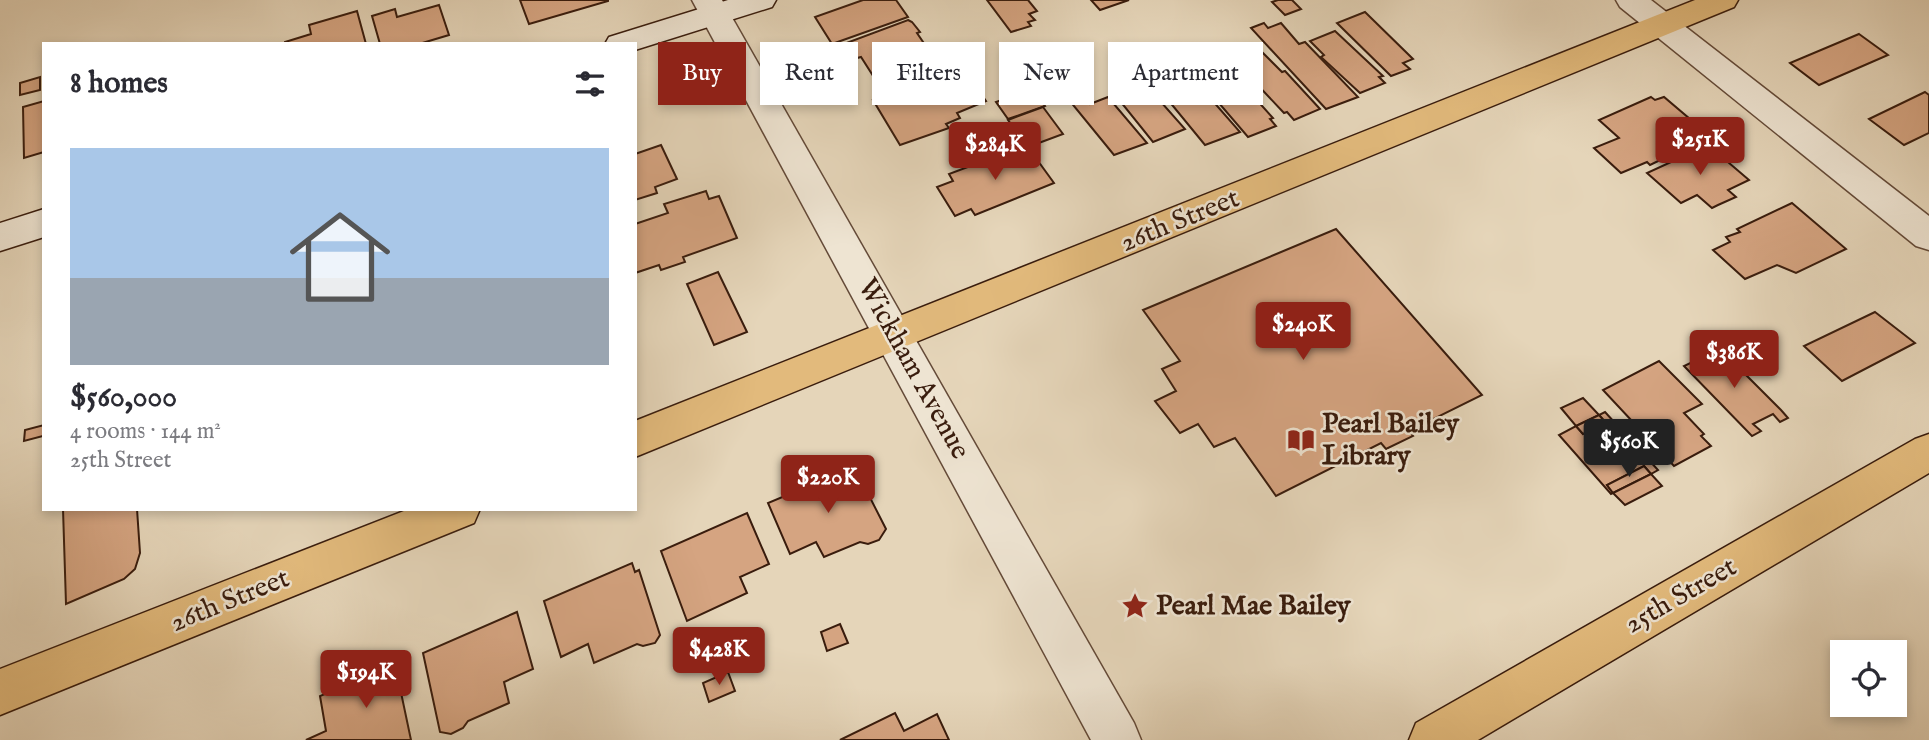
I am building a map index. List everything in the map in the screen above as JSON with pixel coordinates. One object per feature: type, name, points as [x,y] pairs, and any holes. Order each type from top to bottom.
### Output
[{"type":"main road","name":"26th Street","points":[[637,438],[1723,0]]},
{"type":"main road","name":"25th Street","points":[[1433,740],[1929,452]]},
{"type":"main road","name":"26th Street","points":[[0,692],[454,511]]},
{"type":"street","points":[[626,42],[711,7],[761,0]]},
{"type":"street","points":[[1631,0],[1929,236]]},
{"type":"street","name":"Wickham Avenue","points":[[711,7],[1117,740]]},
{"type":"street","points":[[0,237],[42,224]]},
{"type":"building","points":[[520,0],[608,0],[608,1],[529,24]]},
{"type":"building","points":[[863,0],[896,0],[908,17],[838,42],[831,42],[815,17]]},
{"type":"building","points":[[987,0],[1028,0],[1037,11],[1029,14],[1035,20],[1028,22],[1031,26],[1011,32]]},
{"type":"building","points":[[1091,0],[1129,0],[1100,10]]},
{"type":"building","points":[[1292,0],[1301,9],[1285,15],[1272,2]]},
{"type":"building","points":[[439,5],[449,35],[426,42],[379,42],[372,16],[395,9],[397,17]]},
{"type":"building","points":[[357,11],[365,42],[285,42],[311,34],[309,25]]},
{"type":"building","points":[[1365,12],[1413,59],[1403,63],[1410,69],[1391,76],[1337,23]]},
{"type":"building","points":[[908,20],[920,32],[917,33],[923,42],[872,42],[872,74],[861,57],[858,58],[858,42],[849,42]]},
{"type":"building","points":[[1264,23],[1268,28],[1281,23],[1299,44],[1305,42],[1358,97],[1326,109],[1251,28]]},
{"type":"building","points":[[1335,31],[1383,76],[1379,77],[1385,83],[1360,93],[1321,57],[1324,55],[1310,41]]},
{"type":"building","points":[[1859,34],[1888,55],[1819,85],[1790,63]]},
{"type":"building","points":[[1263,53],[1282,72],[1285,71],[1320,109],[1294,120],[1287,112],[1284,113],[1263,91]]},
{"type":"building","points":[[40,77],[40,90],[20,95],[20,83]]},
{"type":"building","points":[[1925,92],[1929,95],[1929,133],[1904,145],[1869,119]]},
{"type":"building","points":[[1108,97],[1108,105],[1115,105],[1147,143],[1114,155],[1073,105],[1094,105],[1094,102]]},
{"type":"building","points":[[1651,97],[1655,100],[1664,97],[1710,136],[1650,165],[1647,162],[1621,173],[1594,148],[1619,138],[1599,120]]},
{"type":"building","points":[[999,101],[999,105],[1045,106],[1008,119],[996,102]]},
{"type":"building","points":[[42,102],[42,153],[24,158],[23,107]]},
{"type":"building","points":[[876,105],[976,105],[957,113],[960,118],[946,124],[949,128],[900,145]]},
{"type":"building","points":[[1123,105],[1164,105],[1185,129],[1153,142]]},
{"type":"building","points":[[1172,105],[1216,105],[1240,132],[1205,145]]},
{"type":"building","points":[[1221,105],[1261,105],[1273,118],[1270,119],[1276,126],[1248,137]]},
{"type":"building","points":[[1043,107],[1063,134],[1028,147],[1008,120]]},
{"type":"building","points":[[661,145],[677,179],[655,187],[657,193],[637,199],[637,153]]},
{"type":"building","points":[[1708,145],[1749,180],[1728,190],[1736,197],[1712,208],[1697,195],[1681,203],[1647,173]]},
{"type":"building","points":[[1021,147],[1025,152],[1030,150],[1054,183],[975,215],[971,209],[955,216],[937,187],[953,181],[949,174]]},
{"type":"building","points":[[706,191],[709,199],[719,196],[737,238],[683,257],[685,262],[661,270],[659,265],[637,272],[637,223],[668,213],[664,204]]},
{"type":"building","points":[[1792,203],[1846,249],[1796,273],[1777,265],[1745,279],[1713,250],[1730,242],[1726,237],[1740,232],[1737,229]]},
{"type":"building","points":[[1336,229],[1482,395],[1409,431],[1413,436],[1386,449],[1381,443],[1276,496],[1235,438],[1214,447],[1198,424],[1180,433],[1155,401],[1176,391],[1162,369],[1180,361],[1143,310]]},
{"type":"building","points":[[718,272],[747,332],[714,345],[687,284]]},
{"type":"building","points":[[1875,312],[1915,343],[1842,381],[1804,346]]},
{"type":"building","points":[[1720,349],[1788,418],[1780,422],[1773,414],[1753,424],[1761,431],[1752,436],[1684,366]]},
{"type":"building","points":[[1659,361],[1702,404],[1684,413],[1704,434],[1701,436],[1711,446],[1674,466],[1603,390]]},
{"type":"building","points":[[1583,398],[1599,415],[1576,426],[1561,408]]},
{"type":"building","points":[[1605,412],[1658,470],[1651,474],[1644,466],[1607,485],[1613,493],[1611,494],[1559,435],[1576,426],[1583,434],[1606,423],[1599,415]]},
{"type":"building","points":[[1599,415],[1606,423],[1583,434],[1576,426]]},
{"type":"building","points":[[42,426],[42,436],[24,441],[25,430]]},
{"type":"building","points":[[1644,466],[1651,474],[1613,493],[1607,485]]},
{"type":"building","points":[[849,469],[852,476],[858,474],[886,529],[879,540],[868,544],[860,542],[824,557],[816,542],[790,554],[768,503]]},
{"type":"building","points":[[1651,474],[1662,486],[1625,505],[1613,493]]},
{"type":"building","points":[[63,511],[137,511],[140,553],[135,569],[124,579],[66,604]]},
{"type":"building","points":[[747,513],[769,564],[740,577],[747,593],[687,621],[661,551]]},
{"type":"building","points":[[632,563],[635,572],[639,570],[660,635],[655,643],[643,646],[637,644],[594,663],[588,644],[561,657],[544,601]]},
{"type":"building","points":[[517,612],[533,669],[504,682],[509,703],[468,721],[463,728],[451,734],[440,732],[423,653]]},
{"type":"building","points":[[840,624],[848,643],[827,651],[821,632]]},
{"type":"building","points":[[395,664],[411,740],[306,740],[326,731],[320,696]]},
{"type":"building","points":[[728,672],[735,691],[709,702],[703,683]]},
{"type":"building","points":[[895,713],[904,731],[937,714],[949,740],[840,740]]},
{"type":"place","name":"Pearl Bailey Library","points":[[1301,440]]},
{"type":"place","name":"Pearl Mae Bailey","points":[[1135,606]]}]
